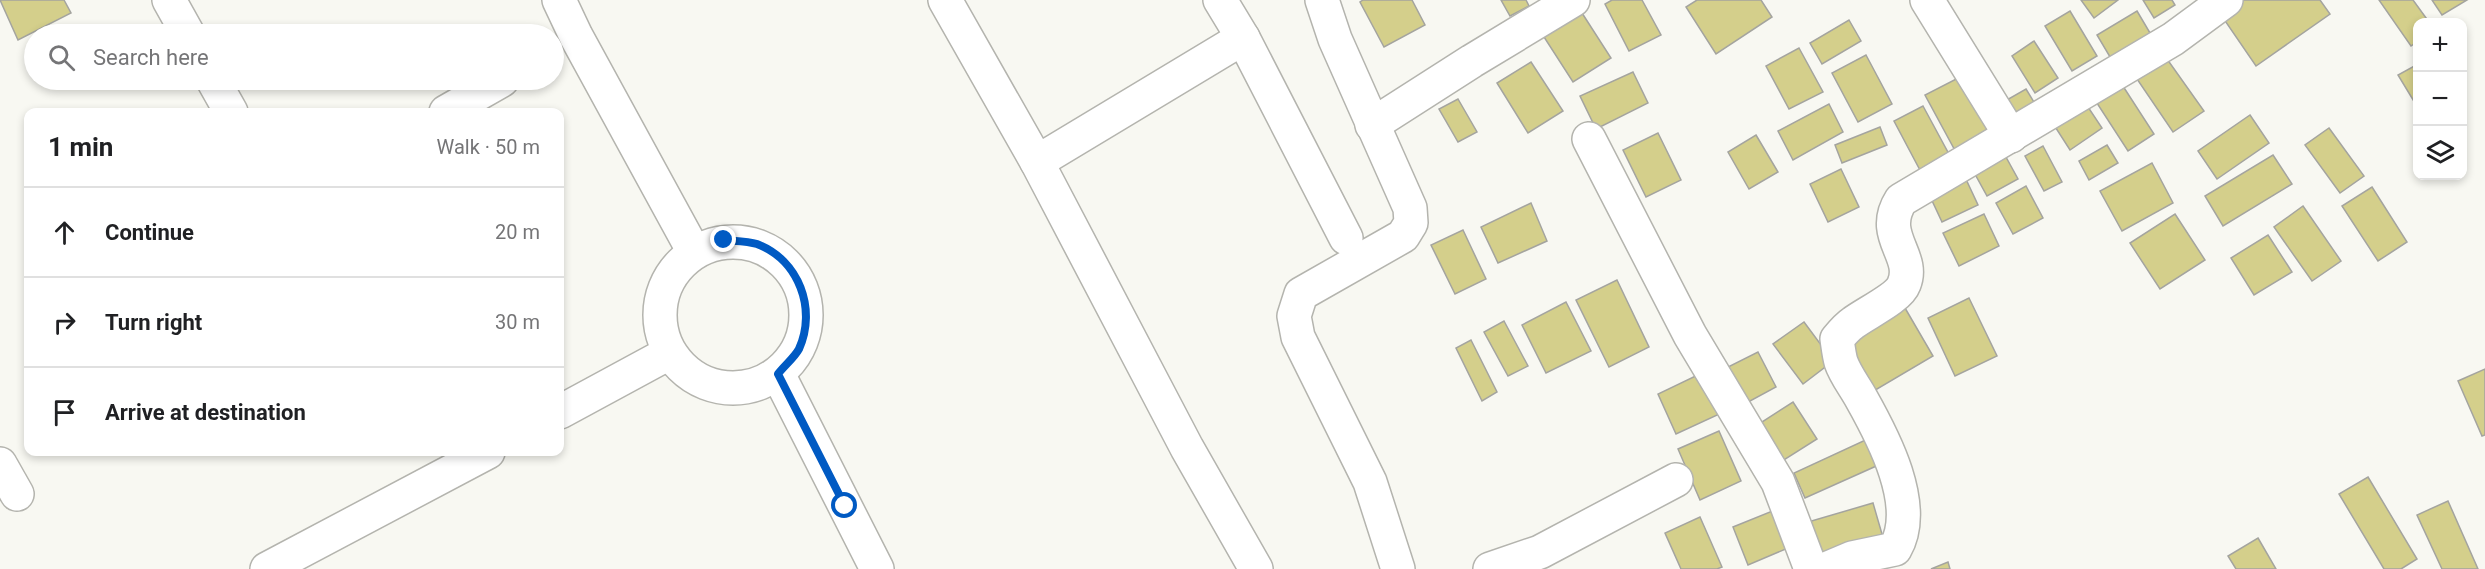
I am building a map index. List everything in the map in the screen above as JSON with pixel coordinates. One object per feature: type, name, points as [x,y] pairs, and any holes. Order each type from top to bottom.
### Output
[{"type":"street","points":[[169,0],[182,24]]},
{"type":"street","points":[[559,0],[562,24]]},
{"type":"street","points":[[945,0],[1037,162],[1187,448],[1256,569]]},
{"type":"street","points":[[1220,0],[1243,38],[1346,238]]},
{"type":"street","points":[[1322,0],[1335,39],[1410,208],[1411,224],[1403,236],[1301,294],[1294,316],[1298,338],[1370,482],[1398,569]]},
{"type":"street","points":[[1372,125],[1573,0]]},
{"type":"street","points":[[1927,0],[2011,136]]},
{"type":"street","points":[[1826,569],[1852,558],[1895,549],[1900,540],[1902,508],[1898,477],[1876,425],[1842,363],[1837,339],[1851,324],[1893,296],[1904,284],[1906,268],[1892,225],[1892,213],[1901,200],[2173,39],[2226,0]]},
{"type":"street","points":[[1037,162],[1243,38]]},
{"type":"street","points":[[565,42],[694,252]]},
{"type":"street","points":[[219,90],[229,108]]},
{"type":"street","points":[[453,108],[484,90]]},
{"type":"street","points":[[1589,139],[1690,335],[1778,482],[1811,569]]},
{"type":"street","points":[[724,240],[757,244],[784,260],[802,287],[807,318],[798,350],[778,374],[749,387],[718,388],[689,375],[669,352],[659,326],[661,297],[673,271],[694,252],[724,240]]},
{"type":"street","points":[[564,410],[669,352]]},
{"type":"street","points":[[778,374],[877,569]]},
{"type":"street","points":[[267,569],[480,456]]},
{"type":"street","points":[[0,464],[17,494]]},
{"type":"street","points":[[1490,569],[1540,552],[1676,480]]},
{"type":"building","points":[[0,0],[64,0],[71,13],[49,24],[24,24],[24,37],[18,40]]},
{"type":"building","points":[[1363,0],[1412,0],[1425,25],[1384,47],[1360,2]]},
{"type":"building","points":[[1501,0],[1526,0],[1529,6],[1510,16]]},
{"type":"building","points":[[1612,0],[1642,0],[1661,35],[1629,51],[1605,4]]},
{"type":"building","points":[[1697,0],[1761,0],[1772,17],[1716,54],[1686,7]]},
{"type":"building","points":[[2081,0],[2118,0],[2094,18]]},
{"type":"building","points":[[2143,0],[2172,0],[2175,5],[2154,18]]},
{"type":"building","points":[[2236,0],[2320,0],[2330,14],[2256,66],[2219,12]]},
{"type":"building","points":[[2379,0],[2413,0],[2426,18],[2413,18],[2413,45],[2411,46]]},
{"type":"building","points":[[2432,0],[2467,0],[2442,15]]},
{"type":"building","points":[[2070,11],[2097,56],[2072,71],[2045,26]]},
{"type":"building","points":[[2137,11],[2153,38],[2113,62],[2097,35]]},
{"type":"building","points":[[1582,13],[1611,58],[1573,82],[1544,37]]},
{"type":"building","points":[[1849,20],[1861,41],[1822,64],[1810,43]]},
{"type":"building","points":[[2034,41],[2058,78],[2035,93],[2012,56]]},
{"type":"building","points":[[1799,48],[1823,92],[1789,109],[1766,66]]},
{"type":"building","points":[[1866,55],[1892,104],[1858,122],[1832,73]]},
{"type":"building","points":[[2167,59],[2204,111],[2173,132],[2137,79]]},
{"type":"building","points":[[1531,62],[1563,111],[1528,133],[1497,83]]},
{"type":"building","points":[[2413,67],[2413,100],[2398,75]]},
{"type":"building","points":[[1633,72],[1648,103],[1596,129],[1580,96]]},
{"type":"building","points":[[1964,75],[1997,135],[1958,156],[1925,95]]},
{"type":"building","points":[[2119,80],[2154,134],[2128,151],[2093,97]]},
{"type":"building","points":[[2026,89],[2040,112],[2019,124],[2005,101]]},
{"type":"building","points":[[1458,99],[1477,132],[1458,142],[1439,109]]},
{"type":"building","points":[[2084,101],[2102,128],[2070,150],[2052,122]]},
{"type":"building","points":[[1829,104],[1843,132],[1793,160],[1778,131]]},
{"type":"building","points":[[1923,106],[1950,156],[1921,172],[1894,121]]},
{"type":"building","points":[[2250,115],[2269,143],[2217,179],[2198,151]]},
{"type":"building","points":[[1880,127],[1887,145],[1842,163],[1835,145]]},
{"type":"building","points":[[2329,128],[2364,176],[2340,193],[2305,145]]},
{"type":"building","points":[[1658,133],[1681,180],[1646,197],[1623,150]]},
{"type":"building","points":[[1756,135],[1778,172],[1749,189],[1728,152]]},
{"type":"building","points":[[2107,145],[2118,163],[2089,180],[2079,161]]},
{"type":"building","points":[[2043,146],[2062,182],[2044,191],[2025,156]]},
{"type":"building","points":[[2001,148],[2018,179],[1987,196],[1970,165]]},
{"type":"building","points":[[2273,155],[2292,184],[2223,226],[2205,196]]},
{"type":"building","points":[[2152,163],[2173,203],[2122,231],[2100,191]]},
{"type":"building","points":[[1841,169],[1859,207],[1828,222],[1810,184]]},
{"type":"building","points":[[1964,175],[1978,205],[1942,222],[1928,192]]},
{"type":"building","points":[[2026,186],[2043,218],[2013,234],[1996,203]]},
{"type":"building","points":[[2372,187],[2407,242],[2378,261],[2342,206]]},
{"type":"building","points":[[1531,203],[1547,241],[1498,263],[1481,227]]},
{"type":"building","points":[[2303,206],[2341,261],[2312,281],[2274,227]]},
{"type":"building","points":[[1984,214],[1999,246],[1959,266],[1943,233]]},
{"type":"building","points":[[2175,214],[2205,260],[2160,289],[2130,243]]},
{"type":"building","points":[[1463,230],[1486,279],[1455,294],[1431,245]]},
{"type":"building","points":[[2268,235],[2292,272],[2254,295],[2231,258]]},
{"type":"building","points":[[1617,280],[1649,347],[1609,367],[1576,300]]},
{"type":"building","points":[[1969,298],[1997,356],[1955,376],[1928,318]]},
{"type":"building","points":[[1566,302],[1591,351],[1546,373],[1522,325]]},
{"type":"building","points":[[1905,308],[1933,356],[1872,392],[1844,344]]},
{"type":"building","points":[[1504,321],[1528,366],[1508,376],[1484,332]]},
{"type":"building","points":[[1804,322],[1833,361],[1803,384],[1773,344]]},
{"type":"building","points":[[1471,340],[1497,392],[1482,401],[1456,348]]},
{"type":"building","points":[[1758,352],[1776,387],[1739,407],[1720,371]]},
{"type":"building","points":[[2485,369],[2485,435],[2482,436],[2458,381]]},
{"type":"building","points":[[1706,371],[1726,411],[1676,434],[1658,394]]},
{"type":"building","points":[[1793,402],[1817,439],[1771,468],[1748,431]]},
{"type":"building","points":[[1719,431],[1741,481],[1700,500],[1678,449]]},
{"type":"building","points":[[1872,437],[1883,463],[1805,498],[1794,473]]},
{"type":"building","points":[[2368,477],[2417,559],[2401,569],[2384,569],[2339,494]]},
{"type":"building","points":[[2448,501],[2478,569],[2442,569],[2417,515]]},
{"type":"building","points":[[1873,503],[1884,541],[1819,560],[1808,522]]},
{"type":"building","points":[[1780,508],[1795,545],[1748,565],[1733,527]]},
{"type":"building","points":[[1700,517],[1722,567],[1681,569],[1665,533]]},
{"type":"building","points":[[2258,538],[2276,569],[2236,569],[2228,556]]},
{"type":"building","points":[[1948,562],[1950,569],[1931,569]]},
{"type":"route","points":[[724,240],[757,244],[784,260],[802,287],[807,318],[798,350],[778,374],[845,506]]}]
